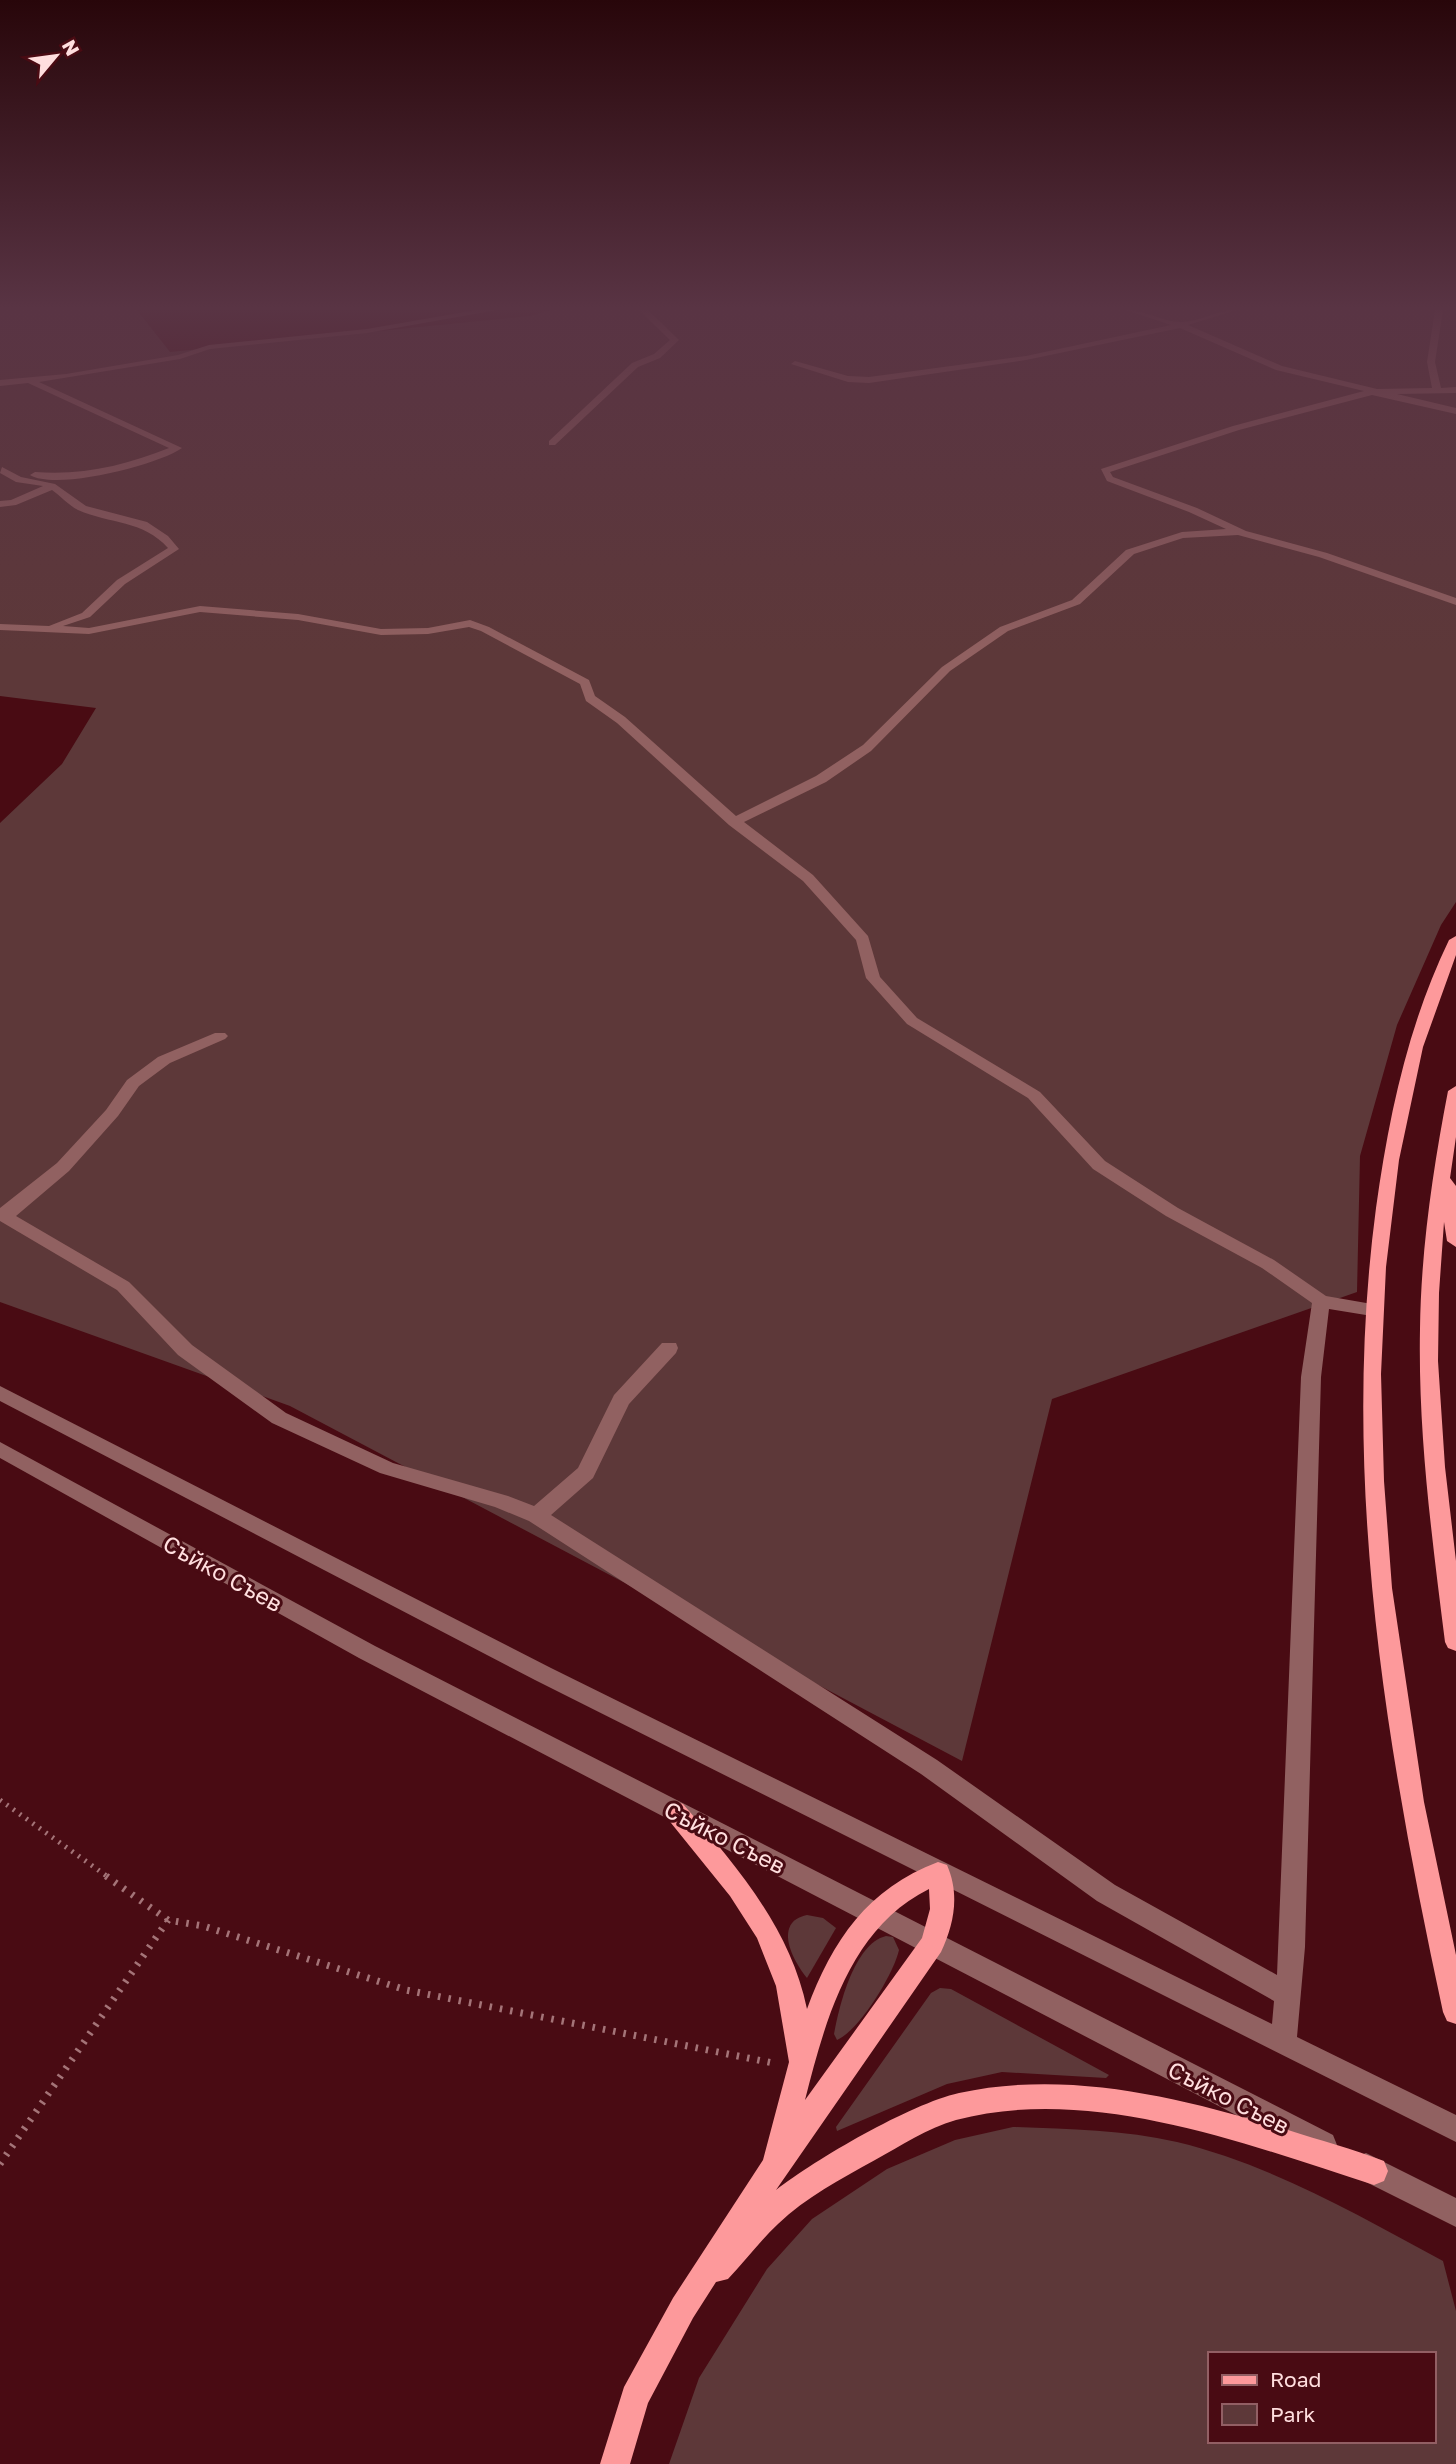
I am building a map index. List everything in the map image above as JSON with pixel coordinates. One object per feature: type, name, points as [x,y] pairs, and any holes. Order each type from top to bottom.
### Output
[{"type":"main road","points":[[1456,940],[1442,968],[1417,1040],[1400,1108],[1384,1199],[1372,1310],[1373,1504],[1409,1796],[1456,2012]]},
{"type":"main road","points":[[1456,1091],[1443,1159],[1429,1360],[1438,1511],[1456,1642]]},
{"type":"main road","points":[[1443,1159],[1456,1241]]},
{"type":"main road","points":[[675,1811],[727,1873],[768,1933],[788,1986],[803,2070]]},
{"type":"main road","points":[[615,2464],[635,2398],[683,2308],[775,2165],[932,1944],[943,1915],[944,1896],[938,1873],[917,1880],[874,1914],[849,1947],[823,1997],[775,2165]]},
{"type":"main road","points":[[683,2308],[778,2207],[826,2172],[914,2124],[956,2107],[1004,2098],[1124,2102],[1230,2127],[1374,2171]]},
{"type":"street","points":[[0,504],[13,503],[52,486],[95,472],[148,460],[177,448],[126,425]]},
{"type":"street","points":[[552,443],[571,425]]},
{"type":"street","points":[[1247,425],[1104,471],[1110,478],[1193,510],[1242,533],[1323,555],[1456,602]]},
{"type":"street","points":[[1,470],[43,476],[95,472]]},
{"type":"street","points":[[1,470],[10,478],[52,486],[82,508],[128,518],[163,533],[174,549],[121,583],[86,615],[44,629]]},
{"type":"street","points":[[734,822],[821,779],[867,748],[946,669],[1004,629],[1076,602],[1130,552],[1182,536],[1214,531],[1242,533]]},
{"type":"street","points":[[0,627],[89,631],[200,609],[298,617],[381,632],[428,631],[470,623],[556,664],[585,682],[590,698],[621,720],[734,822],[808,878],[863,939],[873,978],[912,1021],[1034,1095],[1099,1165],[1172,1212],[1268,1264],[1321,1301],[1372,1310]]},
{"type":"street","points":[[220,1036],[164,1060],[133,1083],[112,1113],[63,1167],[3,1214],[123,1286],[185,1350],[279,1418],[387,1468],[501,1502],[536,1516],[929,1767],[1106,1893],[1286,1994]]},
{"type":"street","points":[[1283,2043],[1292,1947],[1311,1377],[1321,1301]]},
{"type":"street","points":[[536,1516],[586,1473],[621,1399],[669,1348]]},
{"type":"street","points":[[0,1393],[181,1489],[938,1873],[1456,2129]]},
{"type":"street","name":"Съйко Съев","points":[[0,1450],[367,1652],[1456,2213]]},
{"type":"path","points":[[0,1800],[167,1920],[203,1926],[407,1990],[803,2070]]},
{"type":"path","points":[[0,2164],[167,1920]]},
{"type":"green space","points":[[0,425],[1456,425],[1456,902],[1441,925],[1397,1025],[1360,1156],[1357,1292],[1052,1399],[962,1761],[290,1406],[0,1302],[0,823],[62,764],[96,708],[0,696]]},
{"type":"green space","points":[[807,1915],[823,1918],[836,1928],[807,1978],[791,1952],[788,1933],[797,1919]]},
{"type":"green space","points":[[886,1936],[893,1937],[899,1950],[896,1960],[875,2000],[856,2025],[837,2040],[834,2034],[836,2022],[844,1993],[857,1963],[875,1941]]},
{"type":"green space","points":[[940,1988],[951,1989],[1109,2075],[1106,2078],[1002,2072],[947,2084],[837,2131],[836,2127],[931,1993]]},
{"type":"green space","points":[[1013,2127],[1075,2129],[1157,2138],[1212,2152],[1247,2164],[1347,2209],[1443,2261],[1456,2311],[1456,2464],[669,2464],[699,2378],[767,2269],[812,2219],[887,2169],[955,2140]]}]
